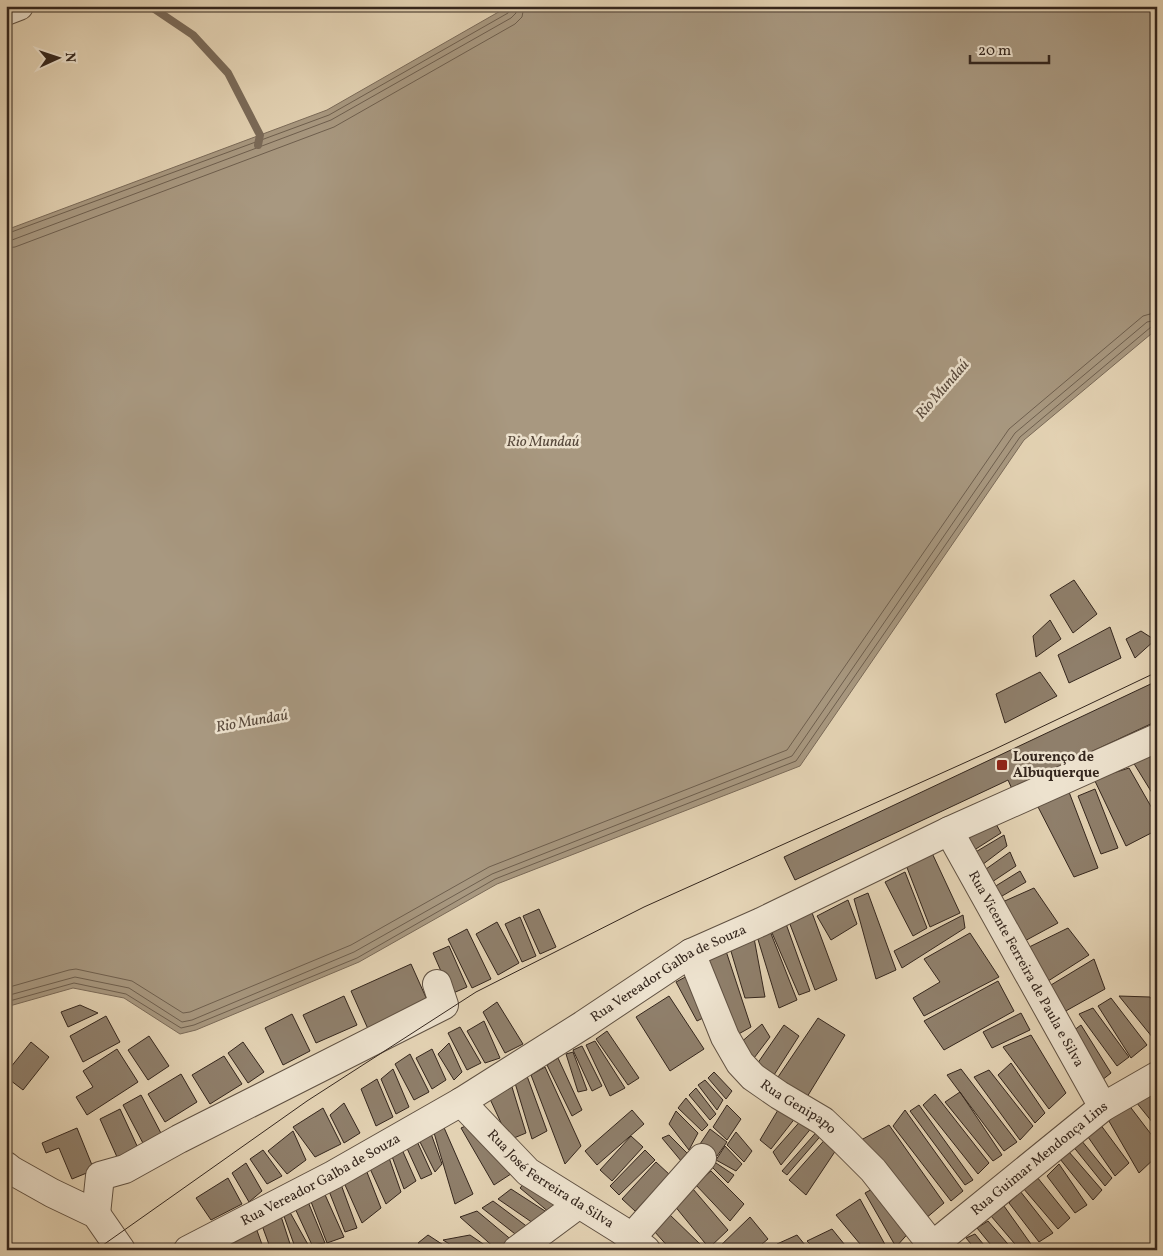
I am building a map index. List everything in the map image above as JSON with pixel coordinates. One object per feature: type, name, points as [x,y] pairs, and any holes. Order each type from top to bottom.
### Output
[{"type":"street","points":[[6,12],[19,6]]},
{"type":"street","name":"Rua Vereador Galba de Souza","points":[[193,1247],[333,1175],[461,1102],[583,1026],[691,953],[761,922],[948,831],[1157,738]]},
{"type":"street","name":"Rua Vicente Ferreira de Paula e Silva","points":[[948,831],[1102,1107]]},
{"type":"street","name":"Rua Genipapo","points":[[691,953],[725,1037],[740,1063],[753,1076],[779,1095],[823,1121],[843,1140],[886,1186],[930,1248]]},
{"type":"street","points":[[96,1214],[100,1176],[125,1169],[179,1139],[444,1005],[437,984]]},
{"type":"street","name":"Rua Guimar Mendonça Lins","points":[[930,1248],[1102,1107],[1157,1076]]},
{"type":"street","name":"Rua José Ferreira da Silva","points":[[461,1102],[528,1172],[639,1244]]},
{"type":"street","points":[[639,1244],[702,1158]]},
{"type":"street","points":[[6,1166],[52,1193],[96,1214],[121,1250]]},
{"type":"street","points":[[517,1250],[579,1204]]},
{"type":"water","name":"Rio Mundaú","points":[[509,6],[1157,6],[1157,329],[1024,440],[800,766],[497,884],[359,962],[196,1030],[180,1034],[124,998],[73,988],[6,1007],[6,230],[327,110]]},
{"type":"building","points":[[1074,580],[1097,614],[1073,633],[1050,595]]},
{"type":"building","points":[[1050,620],[1061,639],[1036,657],[1033,636]]},
{"type":"building","points":[[1110,627],[1121,658],[1069,683],[1058,655]]},
{"type":"building","points":[[1141,631],[1155,640],[1135,658],[1126,639]]},
{"type":"building","points":[[1040,672],[1057,696],[1005,723],[996,694]]},
{"type":"building","points":[[1157,681],[1157,721],[1012,789],[1008,780],[795,880],[784,857]]},
{"type":"building","points":[[1157,752],[1157,801],[1133,762]]},
{"type":"building","points":[[1129,768],[1157,817],[1157,830],[1126,846],[1094,779]]},
{"type":"building","points":[[1095,789],[1118,848],[1101,854],[1078,796]]},
{"type":"building","points":[[1069,792],[1098,868],[1074,877],[1036,803]]},
{"type":"building","points":[[996,824],[1001,833],[968,854],[961,842]]},
{"type":"building","points":[[1004,835],[1007,846],[978,868],[969,856]]},
{"type":"building","points":[[1010,852],[1016,866],[986,886],[979,874]]},
{"type":"building","points":[[932,853],[960,913],[930,927],[906,865]]},
{"type":"building","points":[[1020,871],[1026,882],[997,899],[986,892]]},
{"type":"building","points":[[905,872],[927,928],[913,936],[885,882]]},
{"type":"building","points":[[1034,888],[1058,923],[1021,943],[998,904]]},
{"type":"building","points":[[868,893],[896,970],[876,979],[854,899]]},
{"type":"building","points":[[848,900],[857,924],[831,940],[817,916]]},
{"type":"building","points":[[539,909],[556,947],[540,954],[523,916]]},
{"type":"building","points":[[811,910],[837,980],[815,990],[788,919]]},
{"type":"building","points":[[963,915],[965,928],[902,968],[894,951]]},
{"type":"building","points":[[520,917],[536,956],[522,962],[505,924]]},
{"type":"building","points":[[785,921],[810,991],[799,995],[769,926]]},
{"type":"building","points":[[497,922],[519,963],[498,975],[476,934]]},
{"type":"building","points":[[1068,928],[1089,955],[1045,983],[1021,951]]},
{"type":"building","points":[[467,929],[491,979],[472,988],[448,939]]},
{"type":"building","points":[[770,931],[797,1000],[779,1008],[756,933]]},
{"type":"building","points":[[970,933],[999,977],[924,1016],[913,998],[940,982],[924,959]]},
{"type":"building","points":[[754,938],[765,997],[745,998],[730,948]]},
{"type":"building","points":[[449,946],[467,987],[451,994],[433,953]]},
{"type":"building","points":[[725,948],[751,1027],[735,1036],[700,958]]},
{"type":"building","points":[[1094,959],[1105,989],[1064,1012],[1046,988]]},
{"type":"building","points":[[411,964],[428,1002],[368,1029],[351,991]]},
{"type":"building","points":[[691,974],[713,1013],[697,1021],[676,982]]},
{"type":"building","points":[[998,981],[1014,1011],[944,1050],[924,1021]]},
{"type":"building","points":[[344,996],[357,1025],[316,1043],[303,1015]]},
{"type":"building","points":[[669,996],[704,1049],[670,1071],[636,1017]]},
{"type":"building","points":[[1119,996],[1150,997],[1157,1007],[1157,1043]]},
{"type":"building","points":[[1111,998],[1147,1045],[1131,1058],[1098,1006]]},
{"type":"building","points":[[497,1002],[523,1044],[505,1053],[483,1012]]},
{"type":"building","points":[[80,1005],[98,1013],[68,1027],[61,1012]]},
{"type":"building","points":[[1093,1008],[1129,1057],[1117,1066],[1079,1014]]},
{"type":"building","points":[[1021,1013],[1030,1030],[992,1048],[983,1032]]},
{"type":"building","points":[[292,1014],[310,1051],[283,1065],[265,1028]]},
{"type":"building","points":[[106,1016],[120,1042],[83,1062],[70,1036]]},
{"type":"building","points":[[818,1018],[845,1035],[807,1097],[776,1080]]},
{"type":"building","points":[[484,1021],[500,1058],[485,1063],[467,1031]]},
{"type":"building","points":[[762,1024],[770,1037],[751,1062],[739,1044]]},
{"type":"building","points":[[784,1025],[799,1036],[774,1075],[755,1067]]},
{"type":"building","points":[[1081,1025],[1111,1073],[1097,1084],[1069,1034]]},
{"type":"building","points":[[460,1027],[481,1063],[467,1070],[448,1033]]},
{"type":"building","points":[[607,1031],[639,1078],[628,1085],[596,1039]]},
{"type":"building","points":[[1031,1035],[1066,1093],[1049,1109],[1003,1047]]},
{"type":"building","points":[[149,1036],[169,1066],[148,1080],[128,1050]]},
{"type":"building","points":[[595,1041],[625,1088],[610,1096],[586,1045]]},
{"type":"building","points":[[31,1042],[49,1057],[23,1090],[6,1077],[6,1073]]},
{"type":"building","points":[[243,1042],[264,1072],[248,1083],[228,1053]]},
{"type":"building","points":[[449,1043],[462,1072],[454,1080],[438,1054]]},
{"type":"building","points":[[582,1046],[602,1086],[592,1091],[573,1050]]},
{"type":"building","points":[[117,1049],[138,1082],[87,1115],[76,1097],[93,1087],[83,1071]]},
{"type":"building","points":[[432,1049],[446,1080],[432,1089],[416,1058]]},
{"type":"building","points":[[573,1052],[587,1090],[578,1092],[566,1054]]},
{"type":"building","points":[[410,1054],[429,1092],[414,1100],[395,1064]]},
{"type":"building","points":[[224,1056],[242,1084],[210,1104],[192,1075]]},
{"type":"building","points":[[558,1058],[582,1110],[572,1116],[547,1065]]},
{"type":"building","points":[[1011,1063],[1045,1113],[1035,1123],[998,1075]]},
{"type":"building","points":[[545,1067],[581,1146],[565,1164],[531,1075]]},
{"type":"building","points":[[393,1069],[409,1107],[396,1114],[381,1079]]},
{"type":"building","points":[[961,1069],[1017,1142],[1004,1151],[947,1075]]},
{"type":"building","points":[[989,1070],[1033,1126],[1020,1140],[974,1077]]},
{"type":"building","points":[[714,1072],[732,1091],[726,1099],[708,1078]]},
{"type":"building","points":[[181,1074],[197,1102],[165,1122],[148,1094]]},
{"type":"building","points":[[527,1076],[547,1131],[532,1139],[515,1083]]},
{"type":"building","points":[[377,1079],[393,1117],[376,1126],[361,1089]]},
{"type":"building","points":[[705,1080],[723,1100],[717,1110],[698,1085]]},
{"type":"building","points":[[512,1087],[526,1133],[509,1140],[490,1099]]},
{"type":"building","points":[[696,1088],[716,1114],[710,1120],[689,1095]]},
{"type":"building","points":[[960,1092],[1002,1155],[993,1161],[945,1102]]},
{"type":"building","points":[[1157,1093],[1157,1128],[1136,1102]]},
{"type":"building","points":[[935,1094],[989,1163],[978,1174],[923,1105]]},
{"type":"building","points":[[141,1095],[163,1137],[145,1147],[123,1105]]},
{"type":"building","points":[[686,1098],[708,1125],[702,1131],[678,1108]]},
{"type":"building","points":[[344,1103],[360,1133],[344,1143],[330,1115]]},
{"type":"building","points":[[1128,1104],[1157,1142],[1157,1156],[1139,1173],[1106,1116]]},
{"type":"building","points":[[727,1105],[741,1119],[727,1140],[713,1127]]},
{"type":"building","points":[[781,1105],[796,1117],[771,1149],[760,1140]]},
{"type":"building","points":[[919,1105],[973,1180],[965,1185],[910,1111]]},
{"type":"building","points":[[323,1108],[341,1144],[315,1157],[293,1127]]},
{"type":"building","points":[[120,1109],[138,1148],[117,1157],[100,1119]]},
{"type":"building","points":[[632,1110],[644,1124],[597,1165],[585,1151]]},
{"type":"building","points":[[905,1110],[963,1191],[951,1201],[893,1126]]},
{"type":"building","points":[[676,1111],[698,1133],[689,1150],[669,1124]]},
{"type":"building","points":[[804,1117],[813,1126],[781,1165],[773,1152]]},
{"type":"building","points":[[475,1122],[517,1170],[494,1185],[461,1128]]},
{"type":"building","points":[[442,1123],[473,1194],[455,1204],[432,1126]]},
{"type":"building","points":[[1100,1124],[1129,1163],[1115,1176],[1086,1134]]},
{"type":"building","points":[[889,1125],[944,1203],[925,1219],[861,1140]]},
{"type":"building","points":[[77,1128],[94,1170],[72,1179],[59,1148],[46,1153],[42,1143]]},
{"type":"building","points":[[429,1128],[442,1164],[435,1172],[417,1136]]},
{"type":"building","points":[[820,1128],[824,1132],[787,1175],[782,1171]]},
{"type":"building","points":[[710,1129],[727,1142],[717,1156],[700,1144]]},
{"type":"building","points":[[293,1131],[306,1160],[287,1174],[268,1151]]},
{"type":"building","points":[[736,1132],[752,1151],[744,1162],[727,1145]]},
{"type":"building","points":[[669,1135],[688,1154],[682,1162],[662,1138]]},
{"type":"building","points":[[829,1135],[840,1144],[806,1195],[789,1180]]},
{"type":"building","points":[[631,1136],[643,1147],[612,1181],[600,1170]]},
{"type":"building","points":[[416,1139],[432,1174],[421,1179],[405,1144]]},
{"type":"building","points":[[1081,1140],[1112,1178],[1105,1186],[1072,1145]]},
{"type":"building","points":[[400,1145],[416,1181],[404,1189],[390,1151]]},
{"type":"building","points":[[725,1146],[742,1164],[736,1171],[716,1160]]},
{"type":"building","points":[[263,1150],[282,1176],[267,1184],[250,1159]]},
{"type":"building","points":[[645,1150],[655,1160],[619,1195],[610,1186]]},
{"type":"building","points":[[387,1152],[401,1192],[386,1204],[367,1162]]},
{"type":"building","points":[[1069,1152],[1102,1190],[1093,1200],[1060,1159]]},
{"type":"building","points":[[363,1162],[381,1208],[362,1223],[341,1176]]},
{"type":"building","points":[[656,1162],[670,1175],[635,1211],[622,1199]]},
{"type":"building","points":[[246,1163],[262,1191],[249,1202],[232,1173]]},
{"type":"building","points":[[716,1163],[734,1175],[728,1183],[712,1167]]},
{"type":"building","points":[[1059,1164],[1087,1205],[1075,1213],[1047,1176]]},
{"type":"building","points":[[711,1171],[744,1204],[730,1221],[695,1184]]},
{"type":"building","points":[[1037,1177],[1070,1218],[1058,1229],[1023,1188]]},
{"type":"building","points":[[228,1178],[242,1204],[211,1220],[196,1198]]},
{"type":"building","points":[[339,1179],[357,1228],[345,1232],[327,1186]]},
{"type":"building","points":[[528,1179],[562,1200],[550,1213],[520,1188]]},
{"type":"building","points":[[876,1187],[912,1229],[896,1247],[865,1193]]},
{"type":"building","points":[[322,1188],[344,1237],[327,1243],[308,1194]]},
{"type":"building","points":[[511,1189],[545,1211],[533,1223],[498,1199]]},
{"type":"building","points":[[693,1189],[728,1230],[709,1248],[674,1205]]},
{"type":"building","points":[[1020,1191],[1053,1233],[1039,1242],[1009,1203]]},
{"type":"building","points":[[306,1197],[325,1243],[312,1245],[293,1204]]},
{"type":"building","points":[[860,1199],[888,1250],[865,1250],[836,1215]]},
{"type":"building","points":[[493,1201],[529,1228],[519,1237],[482,1208]]},
{"type":"building","points":[[1004,1206],[1033,1247],[1029,1250],[1020,1250],[991,1216]]},
{"type":"building","points":[[278,1207],[292,1250],[271,1250],[260,1220]]},
{"type":"building","points":[[287,1207],[311,1250],[296,1250],[281,1208]]},
{"type":"building","points":[[477,1211],[514,1242],[502,1250],[497,1250],[460,1217]]},
{"type":"building","points":[[668,1213],[702,1246],[697,1250],[671,1250],[654,1231]]},
{"type":"building","points":[[750,1217],[768,1239],[755,1250],[716,1250]]},
{"type":"building","points":[[988,1221],[1013,1250],[995,1250],[977,1228]]},
{"type":"building","points":[[255,1225],[264,1250],[220,1250],[217,1243]]},
{"type":"building","points":[[832,1229],[849,1250],[816,1250],[807,1241]]},
{"type":"building","points":[[975,1234],[988,1250],[976,1250],[966,1238]]},
{"type":"building","points":[[428,1235],[451,1250],[428,1250],[418,1243]]},
{"type":"building","points":[[470,1235],[492,1250],[459,1250],[443,1240]]},
{"type":"building","points":[[797,1235],[809,1250],[782,1250],[777,1244]]},
{"type":"waterway","points":[[150,6],[193,35],[228,73],[260,135],[258,145]]},
{"type":"tram line","points":[[96,1250],[307,1101],[476,992],[644,907],[993,750],[1157,672]]},
{"type":"place","name":"Lourenço de Albuquerque","points":[[1002,765]]}]
